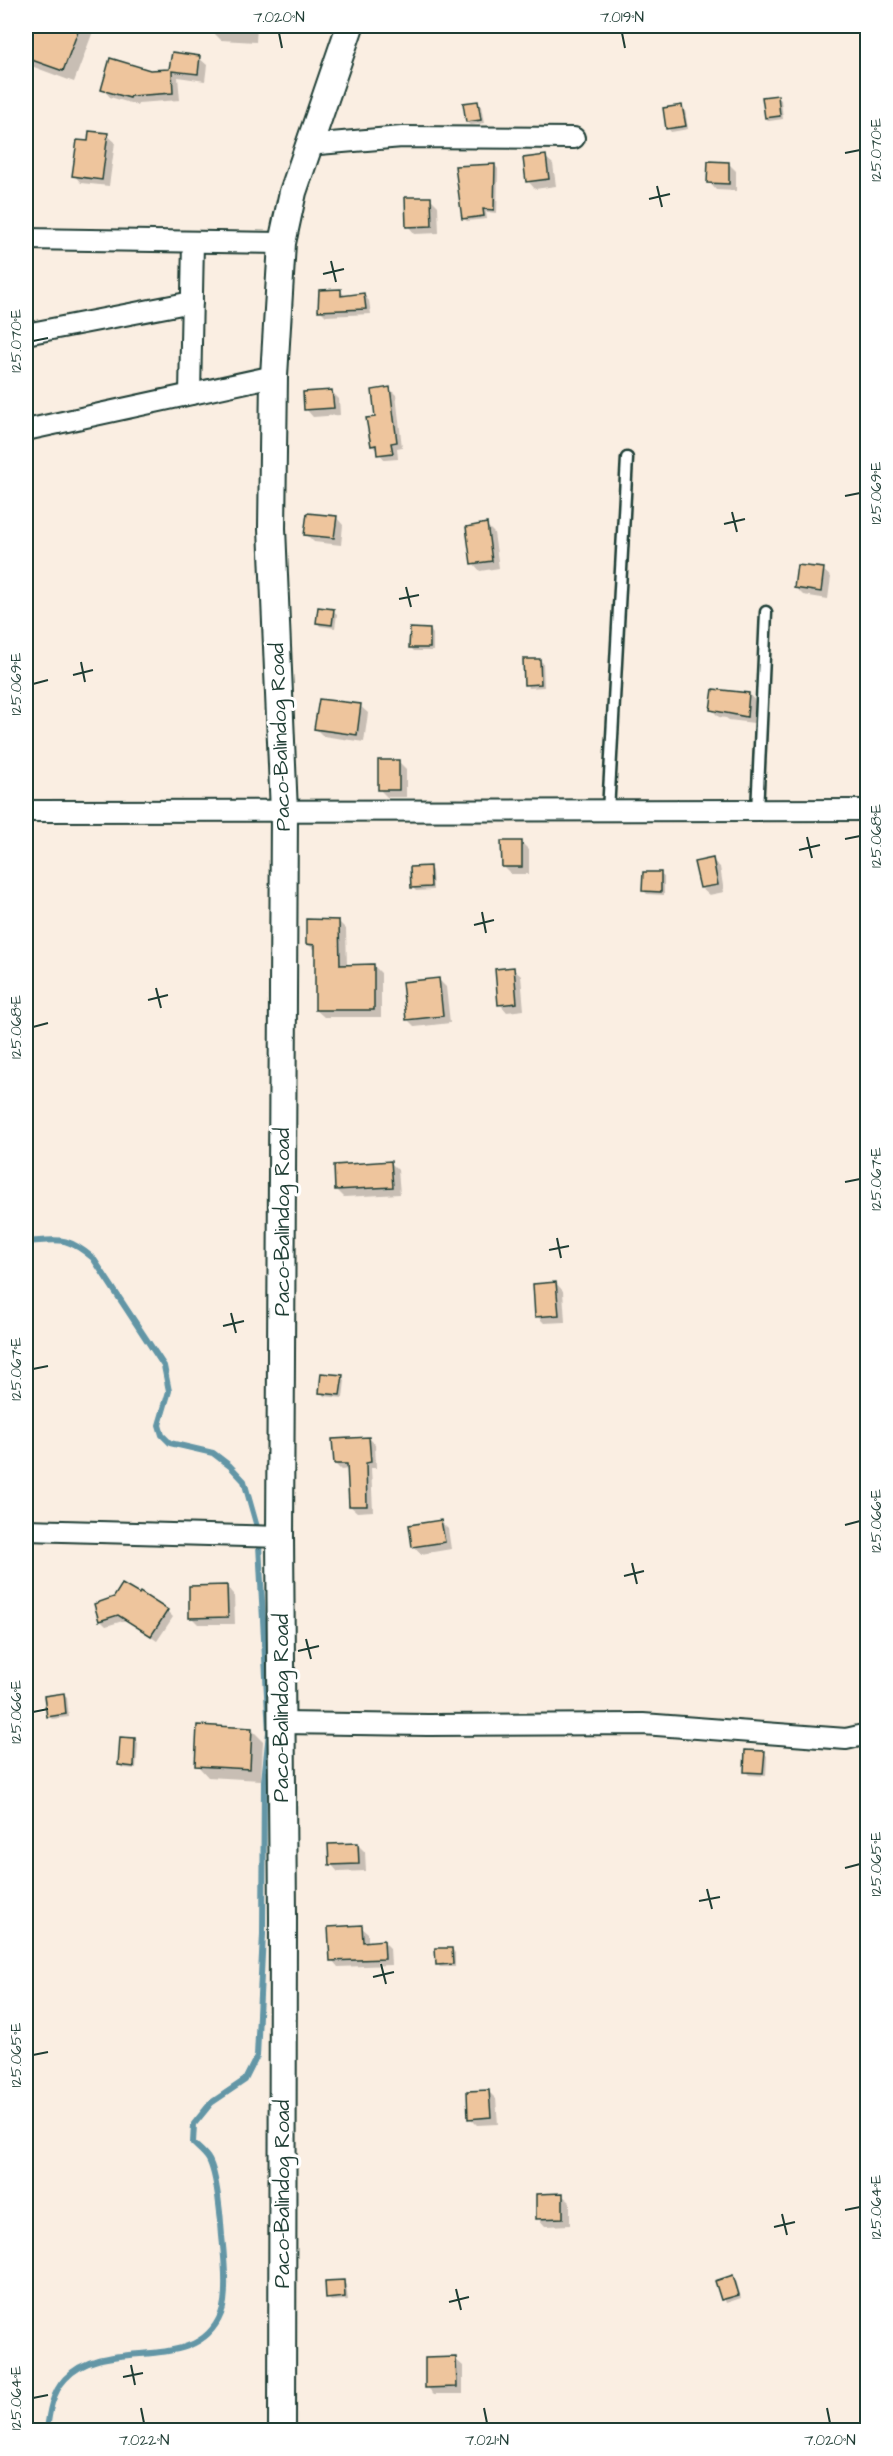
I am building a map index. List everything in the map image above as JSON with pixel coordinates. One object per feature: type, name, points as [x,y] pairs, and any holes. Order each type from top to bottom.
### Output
[{"type":"street","name":"Paco-Balindog Road","points":[[282,2430],[280,1537],[284,812],[272,528],[274,376],[282,243],[292,192],[350,26]]},
{"type":"street","points":[[307,145],[402,137],[574,138]]},
{"type":"street","points":[[26,239],[282,243]]},
{"type":"street","points":[[190,394],[193,242]]},
{"type":"street","points":[[26,334],[192,302]]},
{"type":"street","points":[[26,430],[274,376]]},
{"type":"street","points":[[26,812],[867,810]]},
{"type":"street","points":[[26,1530],[280,1537]]},
{"type":"street","points":[[281,1723],[644,1724],[846,1739],[867,1734]]},
{"type":"lane","points":[[608,812],[627,458]]},
{"type":"lane","points":[[757,812],[766,612]]},
{"type":"building","points":[[26,26],[80,26],[63,71],[26,58]]},
{"type":"building","points":[[172,52],[200,56],[198,74],[172,71],[173,93],[131,96],[130,98],[101,90],[110,58],[150,70],[169,69]]},
{"type":"building","points":[[778,95],[780,116],[765,118],[762,97]]},
{"type":"building","points":[[478,101],[481,120],[466,122],[463,103]]},
{"type":"building","points":[[682,105],[686,126],[666,129],[663,108]]},
{"type":"building","points":[[89,131],[108,133],[102,180],[72,176],[77,140],[88,141]]},
{"type":"building","points":[[546,155],[549,179],[526,182],[523,158]]},
{"type":"building","points":[[708,161],[729,162],[729,184],[707,183]]},
{"type":"building","points":[[495,164],[494,210],[483,209],[484,216],[462,219],[455,166]]},
{"type":"building","points":[[405,197],[431,197],[432,226],[406,227]]},
{"type":"building","points":[[341,289],[341,296],[364,293],[366,309],[318,311],[319,290]]},
{"type":"building","points":[[390,387],[397,442],[391,443],[393,453],[377,455],[376,445],[371,446],[366,418],[375,417],[372,390]]},
{"type":"building","points":[[332,390],[334,408],[304,410],[303,392]]},
{"type":"building","points":[[307,513],[337,516],[334,538],[304,535]]},
{"type":"building","points":[[487,523],[492,561],[471,564],[466,527]]},
{"type":"building","points":[[797,565],[824,568],[821,592],[794,588]]},
{"type":"building","points":[[318,607],[334,609],[332,625],[316,623]]},
{"type":"building","points":[[410,628],[430,629],[430,648],[409,648]]},
{"type":"building","points":[[523,659],[540,659],[541,684],[524,685]]},
{"type":"building","points":[[713,689],[749,693],[747,717],[710,710]]},
{"type":"building","points":[[319,699],[361,704],[357,735],[314,729]]},
{"type":"building","points":[[378,760],[399,760],[399,790],[378,790]]},
{"type":"building","points":[[501,841],[522,841],[522,867],[502,867]]},
{"type":"building","points":[[713,858],[718,885],[700,888],[694,862]]},
{"type":"building","points":[[430,866],[431,887],[411,888],[410,867]]},
{"type":"building","points":[[643,872],[661,872],[661,892],[642,891]]},
{"type":"building","points":[[306,919],[339,920],[340,965],[374,964],[374,1010],[315,1010],[315,945],[306,944]]},
{"type":"building","points":[[514,967],[517,1003],[498,1005],[495,969]]},
{"type":"building","points":[[439,978],[443,1016],[406,1020],[402,982]]},
{"type":"building","points":[[391,1161],[393,1187],[335,1190],[334,1165]]},
{"type":"building","points":[[556,1282],[559,1315],[535,1317],[533,1284]]},
{"type":"building","points":[[321,1373],[343,1375],[340,1395],[319,1393]]},
{"type":"building","points":[[369,1437],[371,1462],[366,1463],[367,1506],[349,1506],[347,1464],[334,1464],[332,1439]]},
{"type":"building","points":[[441,1520],[445,1542],[412,1547],[409,1525]]},
{"type":"building","points":[[122,1584],[139,1594],[140,1592],[168,1610],[151,1636],[118,1615],[99,1621],[94,1604],[114,1597]]},
{"type":"building","points":[[227,1585],[228,1617],[189,1618],[189,1586]]},
{"type":"building","points":[[64,1693],[66,1714],[47,1717],[44,1696]]},
{"type":"building","points":[[197,1725],[252,1728],[250,1769],[195,1766]]},
{"type":"building","points":[[120,1737],[135,1738],[134,1767],[118,1765]]},
{"type":"building","points":[[745,1750],[765,1751],[763,1773],[744,1772]]},
{"type":"building","points":[[358,1843],[359,1864],[329,1865],[328,1844]]},
{"type":"building","points":[[362,1925],[363,1942],[384,1940],[385,1959],[330,1961],[328,1927]]},
{"type":"building","points":[[435,1948],[452,1948],[453,1964],[436,1965]]},
{"type":"building","points":[[489,2090],[491,2117],[468,2119],[467,2091]]},
{"type":"building","points":[[563,2193],[563,2218],[536,2219],[536,2194]]},
{"type":"building","points":[[733,2275],[739,2295],[721,2300],[715,2281]]},
{"type":"building","points":[[344,2280],[345,2297],[326,2299],[325,2281]]},
{"type":"building","points":[[456,2357],[457,2387],[425,2388],[425,2358]]},
{"type":"waterway","points":[[26,1242],[46,1240],[68,1242],[93,1258],[164,1366],[169,1391],[159,1425],[162,1435],[170,1443],[213,1453],[230,1466],[244,1481],[257,1527]]},
{"type":"waterway","points":[[47,2430],[50,2410],[57,2390],[65,2379],[82,2366],[103,2359],[171,2350],[192,2344],[209,2333],[223,2307],[224,2264],[216,2186],[209,2160],[193,2143],[194,2124],[211,2103],[245,2080],[257,2056],[263,1934],[264,1781],[269,1732],[259,1545]]}]
